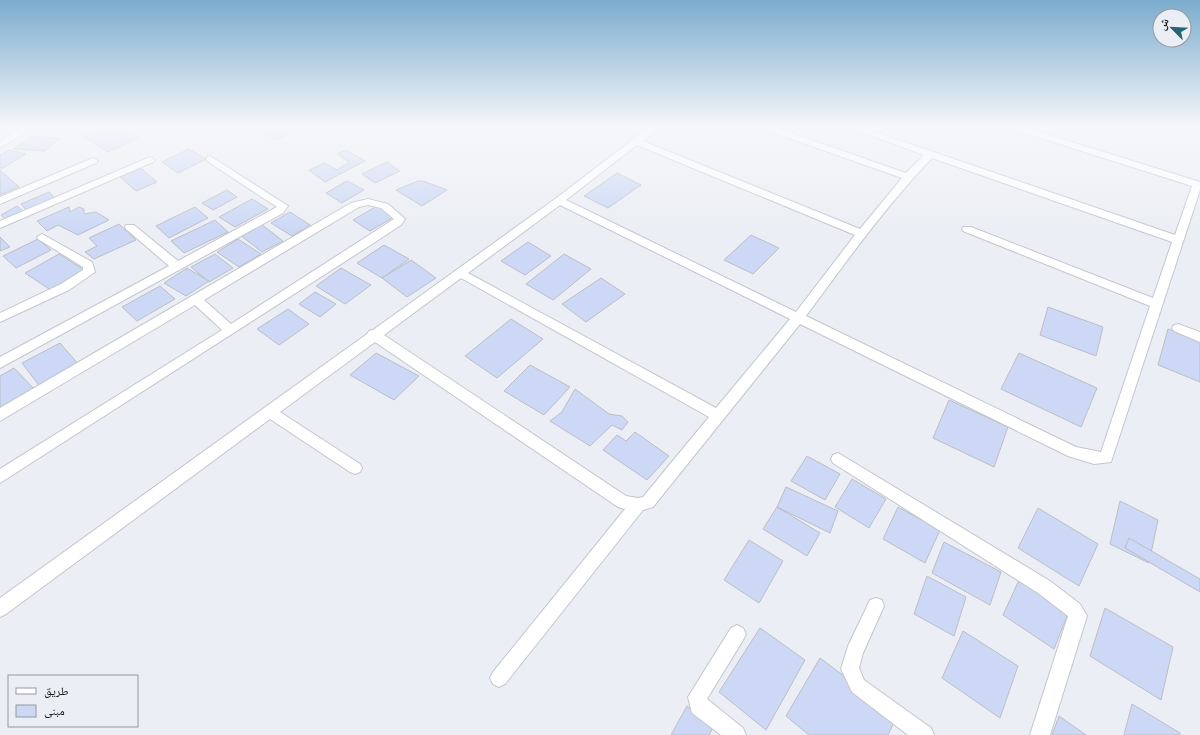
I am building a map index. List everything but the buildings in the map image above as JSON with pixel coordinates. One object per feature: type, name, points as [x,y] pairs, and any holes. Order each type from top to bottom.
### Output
[{"type":"street","points":[[0,201],[90,162]]},
{"type":"street","points":[[0,225],[145,162]]},
{"type":"street","points":[[0,363],[279,211],[283,206],[215,162]]},
{"type":"street","points":[[0,608],[610,162]]},
{"type":"street","points":[[687,162],[862,234]]},
{"type":"street","points":[[866,162],[908,177]]},
{"type":"street","points":[[373,334],[623,502],[638,505],[648,502],[798,318],[862,234],[908,177],[922,162]]},
{"type":"street","points":[[954,162],[1178,240]]},
{"type":"street","points":[[558,201],[1073,452],[1094,458],[1106,458],[1178,240],[1198,185],[1126,162]]},
{"type":"street","points":[[0,415],[364,201],[380,203],[400,219],[389,229],[0,477]]},
{"type":"street","points":[[130,227],[177,267]]},
{"type":"street","points":[[966,229],[1157,304]]},
{"type":"street","points":[[0,318],[65,287],[89,272],[88,265],[42,237]]},
{"type":"street","points":[[460,273],[718,416]]},
{"type":"street","points":[[196,300],[230,330]]},
{"type":"street","points":[[1178,328],[1200,337]]},
{"type":"street","points":[[268,411],[355,468]]},
{"type":"street","points":[[838,459],[1044,587],[1074,610],[1078,616],[1040,735]]},
{"type":"street","points":[[499,678],[638,505]]},
{"type":"street","points":[[876,606],[854,652],[850,669],[858,686],[924,735]]},
{"type":"street","points":[[736,735],[699,706],[697,697],[737,634]]}]
